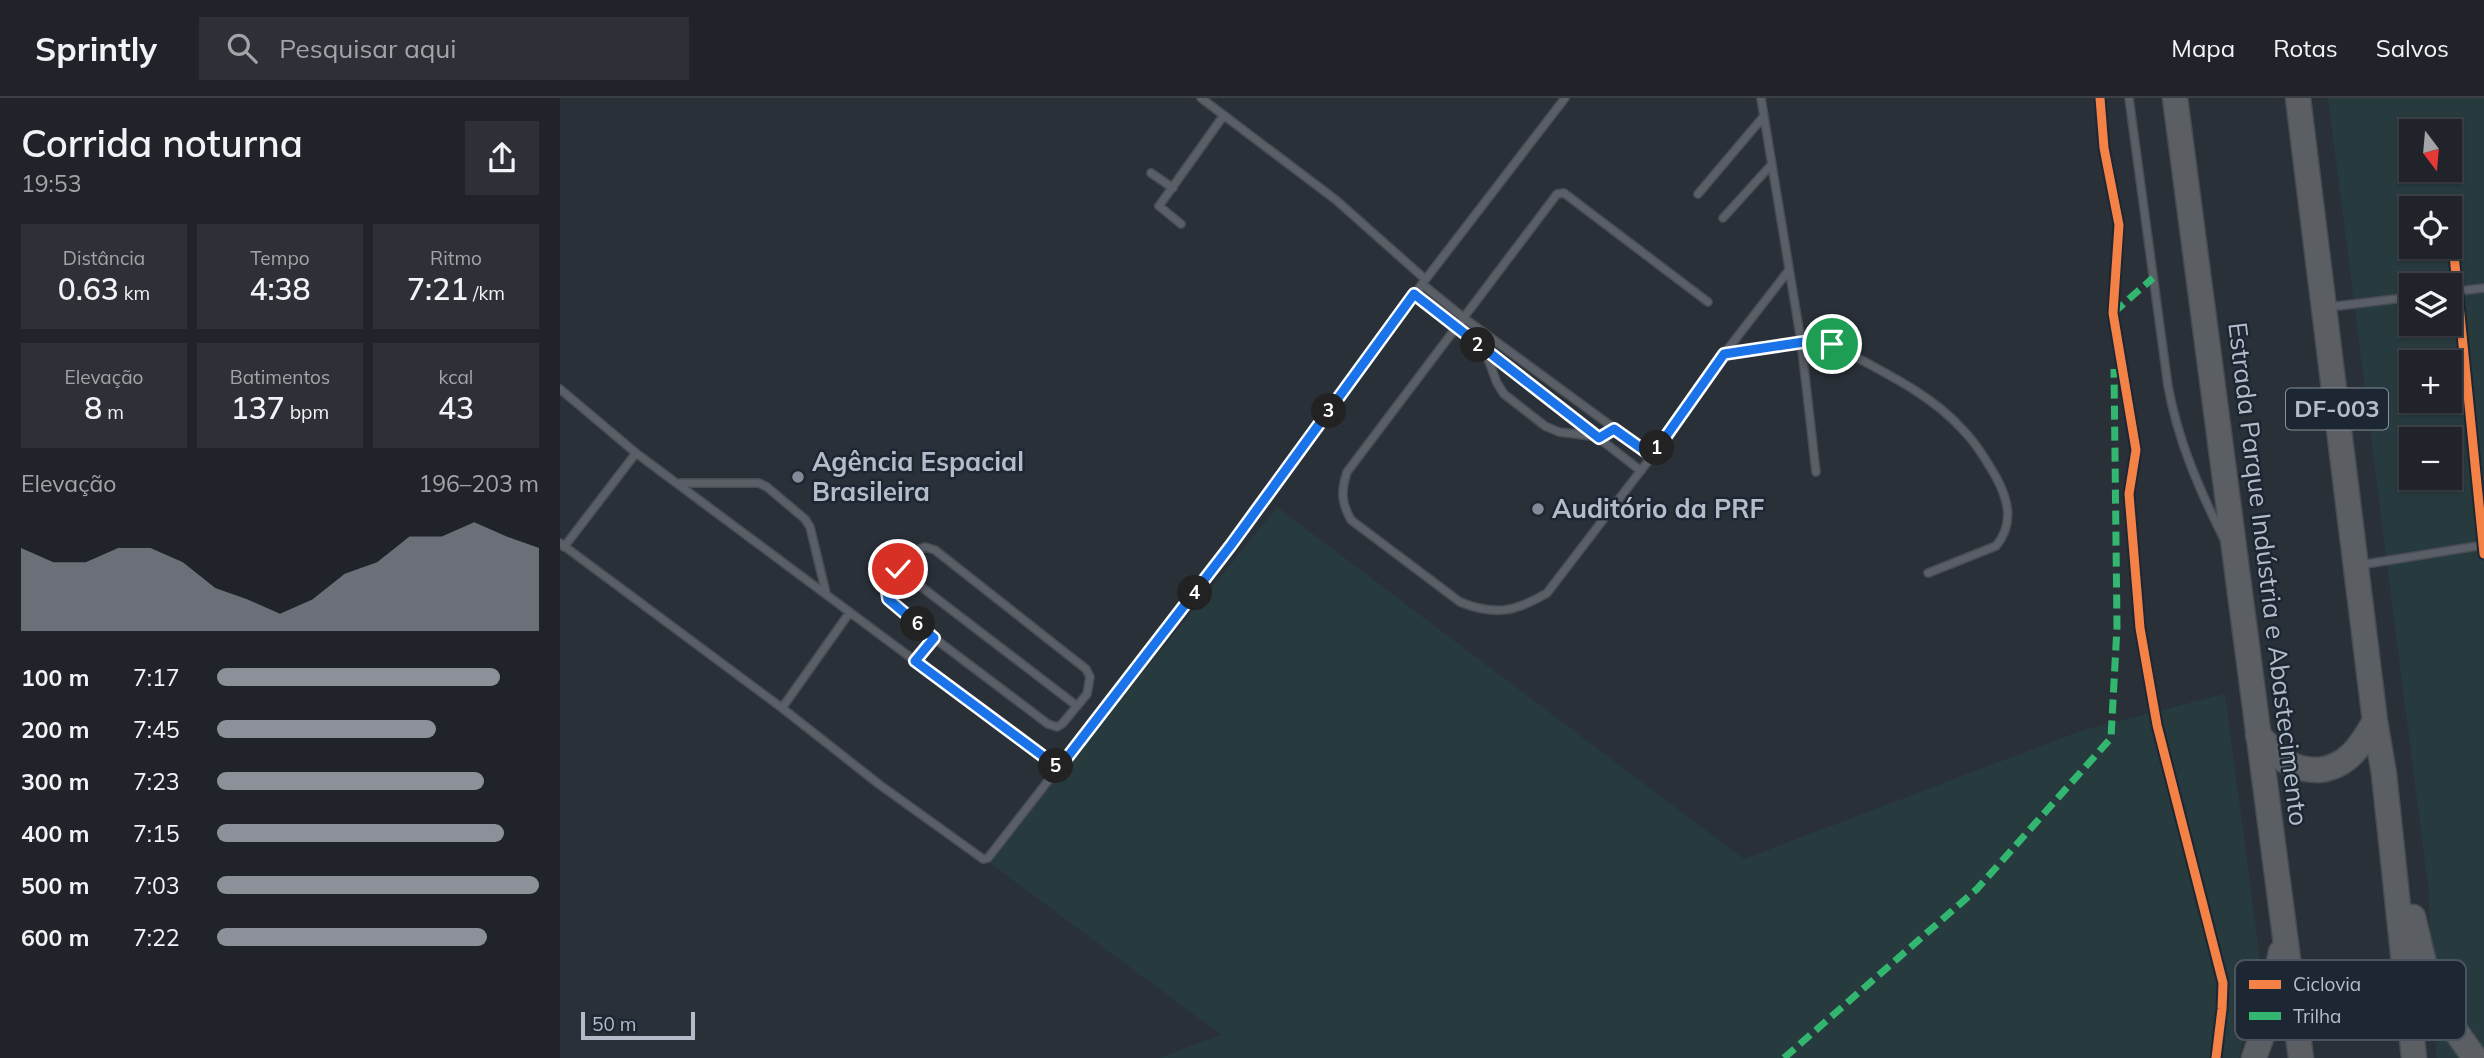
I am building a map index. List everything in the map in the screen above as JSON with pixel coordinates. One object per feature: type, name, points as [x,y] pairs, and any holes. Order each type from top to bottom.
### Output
[{"type":"highway","name":"Estrada Parque Indústria e Abastecimento","points":[[2175,98],[2288,960]]},
{"type":"highway","name":"DF-003","points":[[2298,98],[2358,566],[2375,721],[2385,774],[2404,960]]},
{"type":"highway","points":[[2258,735],[2288,763],[2307,771],[2329,769],[2348,759],[2362,744],[2375,721]]},
{"type":"highway","points":[[2385,774],[2423,960]]},
{"type":"highway","points":[[2279,960],[2285,934]]},
{"type":"highway","points":[[2254,1058],[2261,1040]]},
{"type":"highway","name":"Estrada Parque Indústria e Abastecimento","points":[[2299,1040],[2301,1058]]},
{"type":"highway","name":"DF-003","points":[[2412,1040],[2414,1058]]},
{"type":"highway","points":[[2462,1040],[2475,1058]]},
{"type":"lane","points":[[1201,98],[1336,200],[1464,318],[1652,456]]},
{"type":"lane","points":[[636,453],[562,545],[782,708],[880,785],[983,859],[990,857],[1231,545],[1414,294],[1565,98]]},
{"type":"lane","points":[[1761,98],[1801,341],[1816,472]]},
{"type":"lane","points":[[2129,98],[2174,421],[2196,482],[2237,566]]},
{"type":"lane","points":[[1181,224],[1159,206],[1224,116]]},
{"type":"lane","points":[[1698,194],[1764,116]]},
{"type":"lane","points":[[1723,218],[1772,164]]},
{"type":"lane","points":[[1151,173],[1173,188]]},
{"type":"lane","points":[[1708,302],[1592,213],[1564,193],[1560,193],[1554,197],[1347,472],[1342,488],[1343,506],[1351,520],[1460,602],[1480,610],[1502,611],[1528,604],[1547,593],[1789,270]]},
{"type":"lane","points":[[2462,291],[2484,288]]},
{"type":"lane","points":[[1414,294],[1641,471]]},
{"type":"lane","points":[[2323,307],[2399,298]]},
{"type":"lane","points":[[1724,354],[1801,341],[1817,340],[1832,344],[1921,395],[1962,428],[1983,455],[2000,485],[2008,506],[2009,520],[2003,538],[1996,546],[1928,573]]},
{"type":"lane","points":[[1485,350],[1504,394],[1545,426],[1559,432],[1599,438],[1614,429]]},
{"type":"lane","points":[[560,389],[636,453],[1059,768]]},
{"type":"lane","points":[[678,483],[749,482],[767,487],[810,527],[826,594]]},
{"type":"lane","points":[[2358,566],[2484,545]]},
{"type":"lane","points":[[918,548],[935,550],[1086,669],[1090,677],[1087,694],[1062,724],[1057,727],[1048,724],[934,638],[888,599],[886,585],[898,569],[911,552],[918,548]]},
{"type":"lane","points":[[898,569],[1077,706]]},
{"type":"lane","points":[[782,708],[850,612]]},
{"type":"lane","points":[[915,661],[934,638]]},
{"type":"green space","points":[[2328,98],[2484,98],[2484,1058],[2437,1058],[2435,1040],[2466,1040],[2466,960],[2431,960],[2429,895]]},
{"type":"green space","points":[[1277,507],[1744,859],[2083,730],[2225,694],[2260,959],[2235,960],[2235,1040],[2243,1040],[2239,1058],[1159,1058],[1221,1035],[989,862]]},
{"type":"marked path","points":[[2113,313],[2153,278]]},
{"type":"marked path","points":[[1784,1058],[1977,889],[2111,738],[2117,627],[2114,369]]},
{"type":"cycle path","points":[[2100,98],[2104,148],[2119,225],[2113,313],[2136,450],[2129,494],[2140,628],[2157,725],[2223,983],[2216,1058]]},
{"type":"cycle path","points":[[2454,259],[2484,554]]},
{"type":"place","name":"Agência Espacial Brasileira","points":[[798,477]]},
{"type":"place","name":"Auditório da PRF","points":[[1538,509]]},
{"type":"route","points":[[898,569],[886,585],[888,599],[934,638],[915,661],[1059,768],[1231,545],[1414,294],[1599,438],[1614,429],[1652,456],[1724,354],[1801,341],[1817,340],[1832,344]]}]
